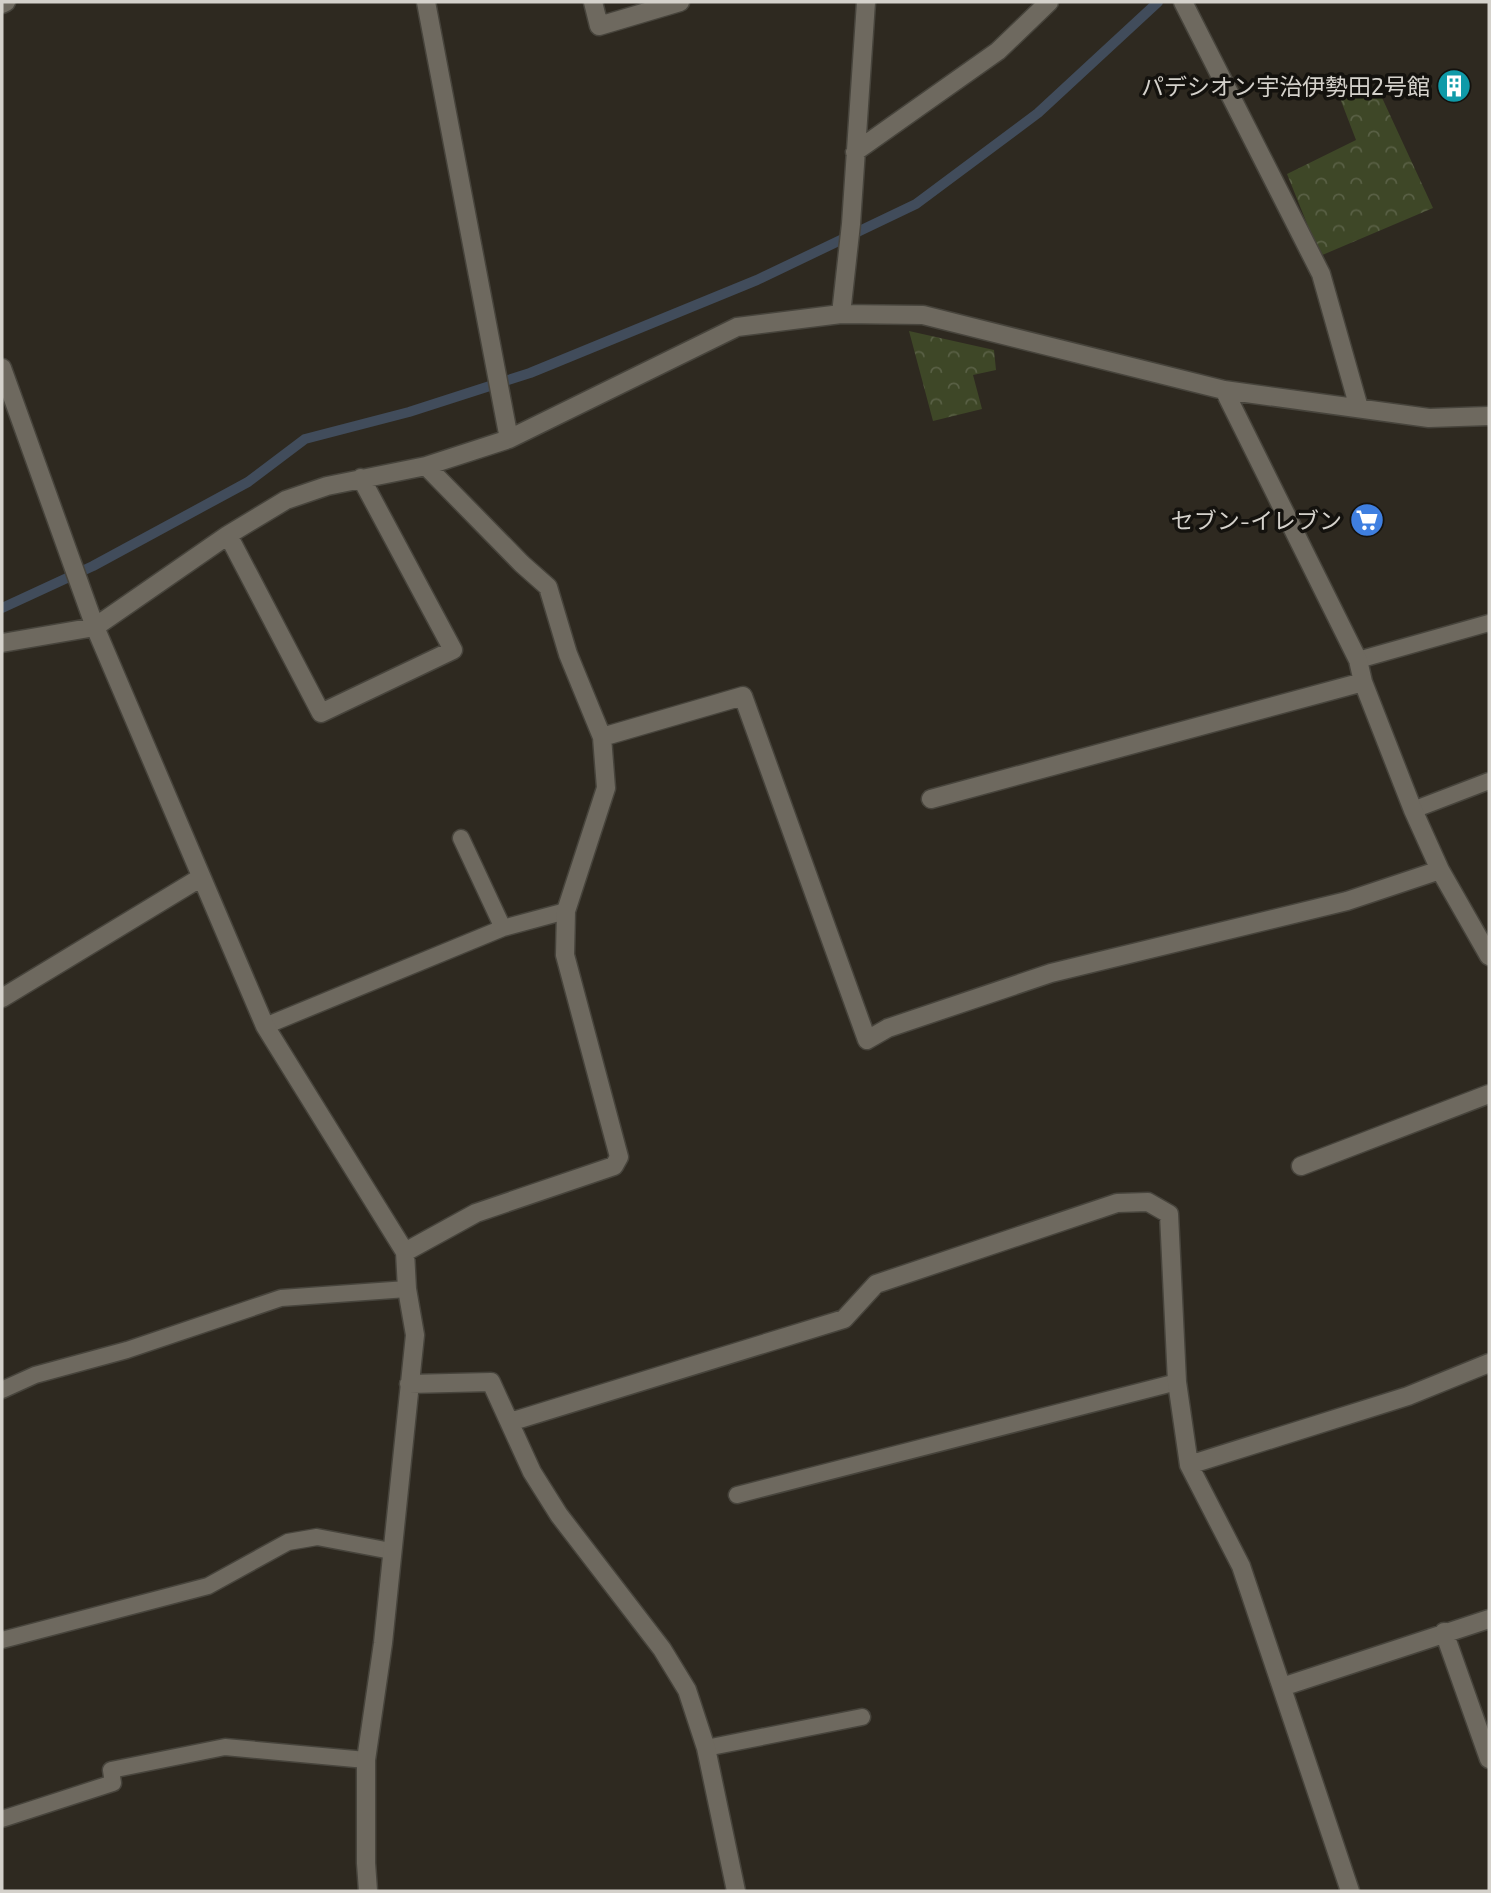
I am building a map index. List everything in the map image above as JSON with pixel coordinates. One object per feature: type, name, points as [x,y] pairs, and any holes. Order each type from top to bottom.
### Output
[{"type":"street","points":[[426,2],[509,439]]},
{"type":"street","points":[[593,2],[598,26],[680,2]]},
{"type":"street","points":[[841,314],[851,224],[866,2]]},
{"type":"street","points":[[855,152],[998,51],[1049,2]]},
{"type":"street","points":[[1183,2],[1321,274],[1359,408]]},
{"type":"street","points":[[2,643],[95,627],[228,535],[286,500],[327,486],[426,466],[509,439],[737,327],[841,314],[923,315],[1224,390],[1429,418],[1489,416]]},
{"type":"street","points":[[2,368],[95,627],[265,1026],[405,1252],[407,1289],[415,1335],[383,1643],[366,1760],[366,1863],[369,1891]]},
{"type":"street","points":[[1224,390],[1358,660],[1363,682],[1413,810],[1440,870],[1489,956]]},
{"type":"street","points":[[405,1252],[476,1213],[614,1166],[620,1157],[565,954],[566,911],[606,788],[602,737],[568,654],[548,587],[426,466]]},
{"type":"street","points":[[228,535],[321,713],[453,650],[361,478]]},
{"type":"street","points":[[931,799],[1363,682]]},
{"type":"street","points":[[602,737],[743,696],[867,1040],[888,1028],[1051,973],[1347,901],[1440,870]]},
{"type":"street","points":[[2,998],[200,878]]},
{"type":"street","points":[[1301,1166],[1489,1094]]},
{"type":"street","points":[[510,1422],[844,1319],[876,1284],[1117,1203],[1148,1202],[1169,1214],[1177,1382],[1189,1465],[1241,1566],[1350,1891]]},
{"type":"street","points":[[1189,1465],[1408,1396],[1489,1363]]},
{"type":"street","points":[[409,1384],[491,1382],[532,1472],[559,1515],[662,1649],[687,1690],[706,1748],[736,1891]]},
{"type":"street","points":[[1282,1687],[1489,1619]]},
{"type":"street","points":[[1444,1632],[1489,1759]]},
{"type":"lane","points":[[1358,660],[1489,623]]},
{"type":"lane","points":[[1413,810],[1489,781]]},
{"type":"lane","points":[[461,838],[503,928]]},
{"type":"lane","points":[[265,1026],[503,928],[566,911]]},
{"type":"lane","points":[[2,1390],[35,1375],[127,1350],[281,1298],[407,1289]]},
{"type":"lane","points":[[737,1495],[1177,1382]]},
{"type":"lane","points":[[2,1640],[208,1586],[288,1542],[317,1537],[391,1550]]},
{"type":"lane","points":[[706,1748],[862,1717]]},
{"type":"lane","points":[[2,1819],[113,1783],[111,1770],[225,1747],[366,1760]]},
{"type":"green space","points":[[1362,83],[1378,89],[1433,208],[1320,256],[1287,174],[1356,140],[1338,93]]},
{"type":"green space","points":[[909,331],[994,350],[996,370],[973,375],[982,409],[933,421]]},
{"type":"waterway","points":[[2,608],[93,566],[248,482],[305,439],[409,412],[530,373],[757,280],[916,204],[1038,113],[1158,2]]},
{"type":"place","name":"パデシオン宇治伊勢田2号館","points":[[1454,86]]},
{"type":"place","name":"セブン-イレブン","points":[[1367,520]]}]
